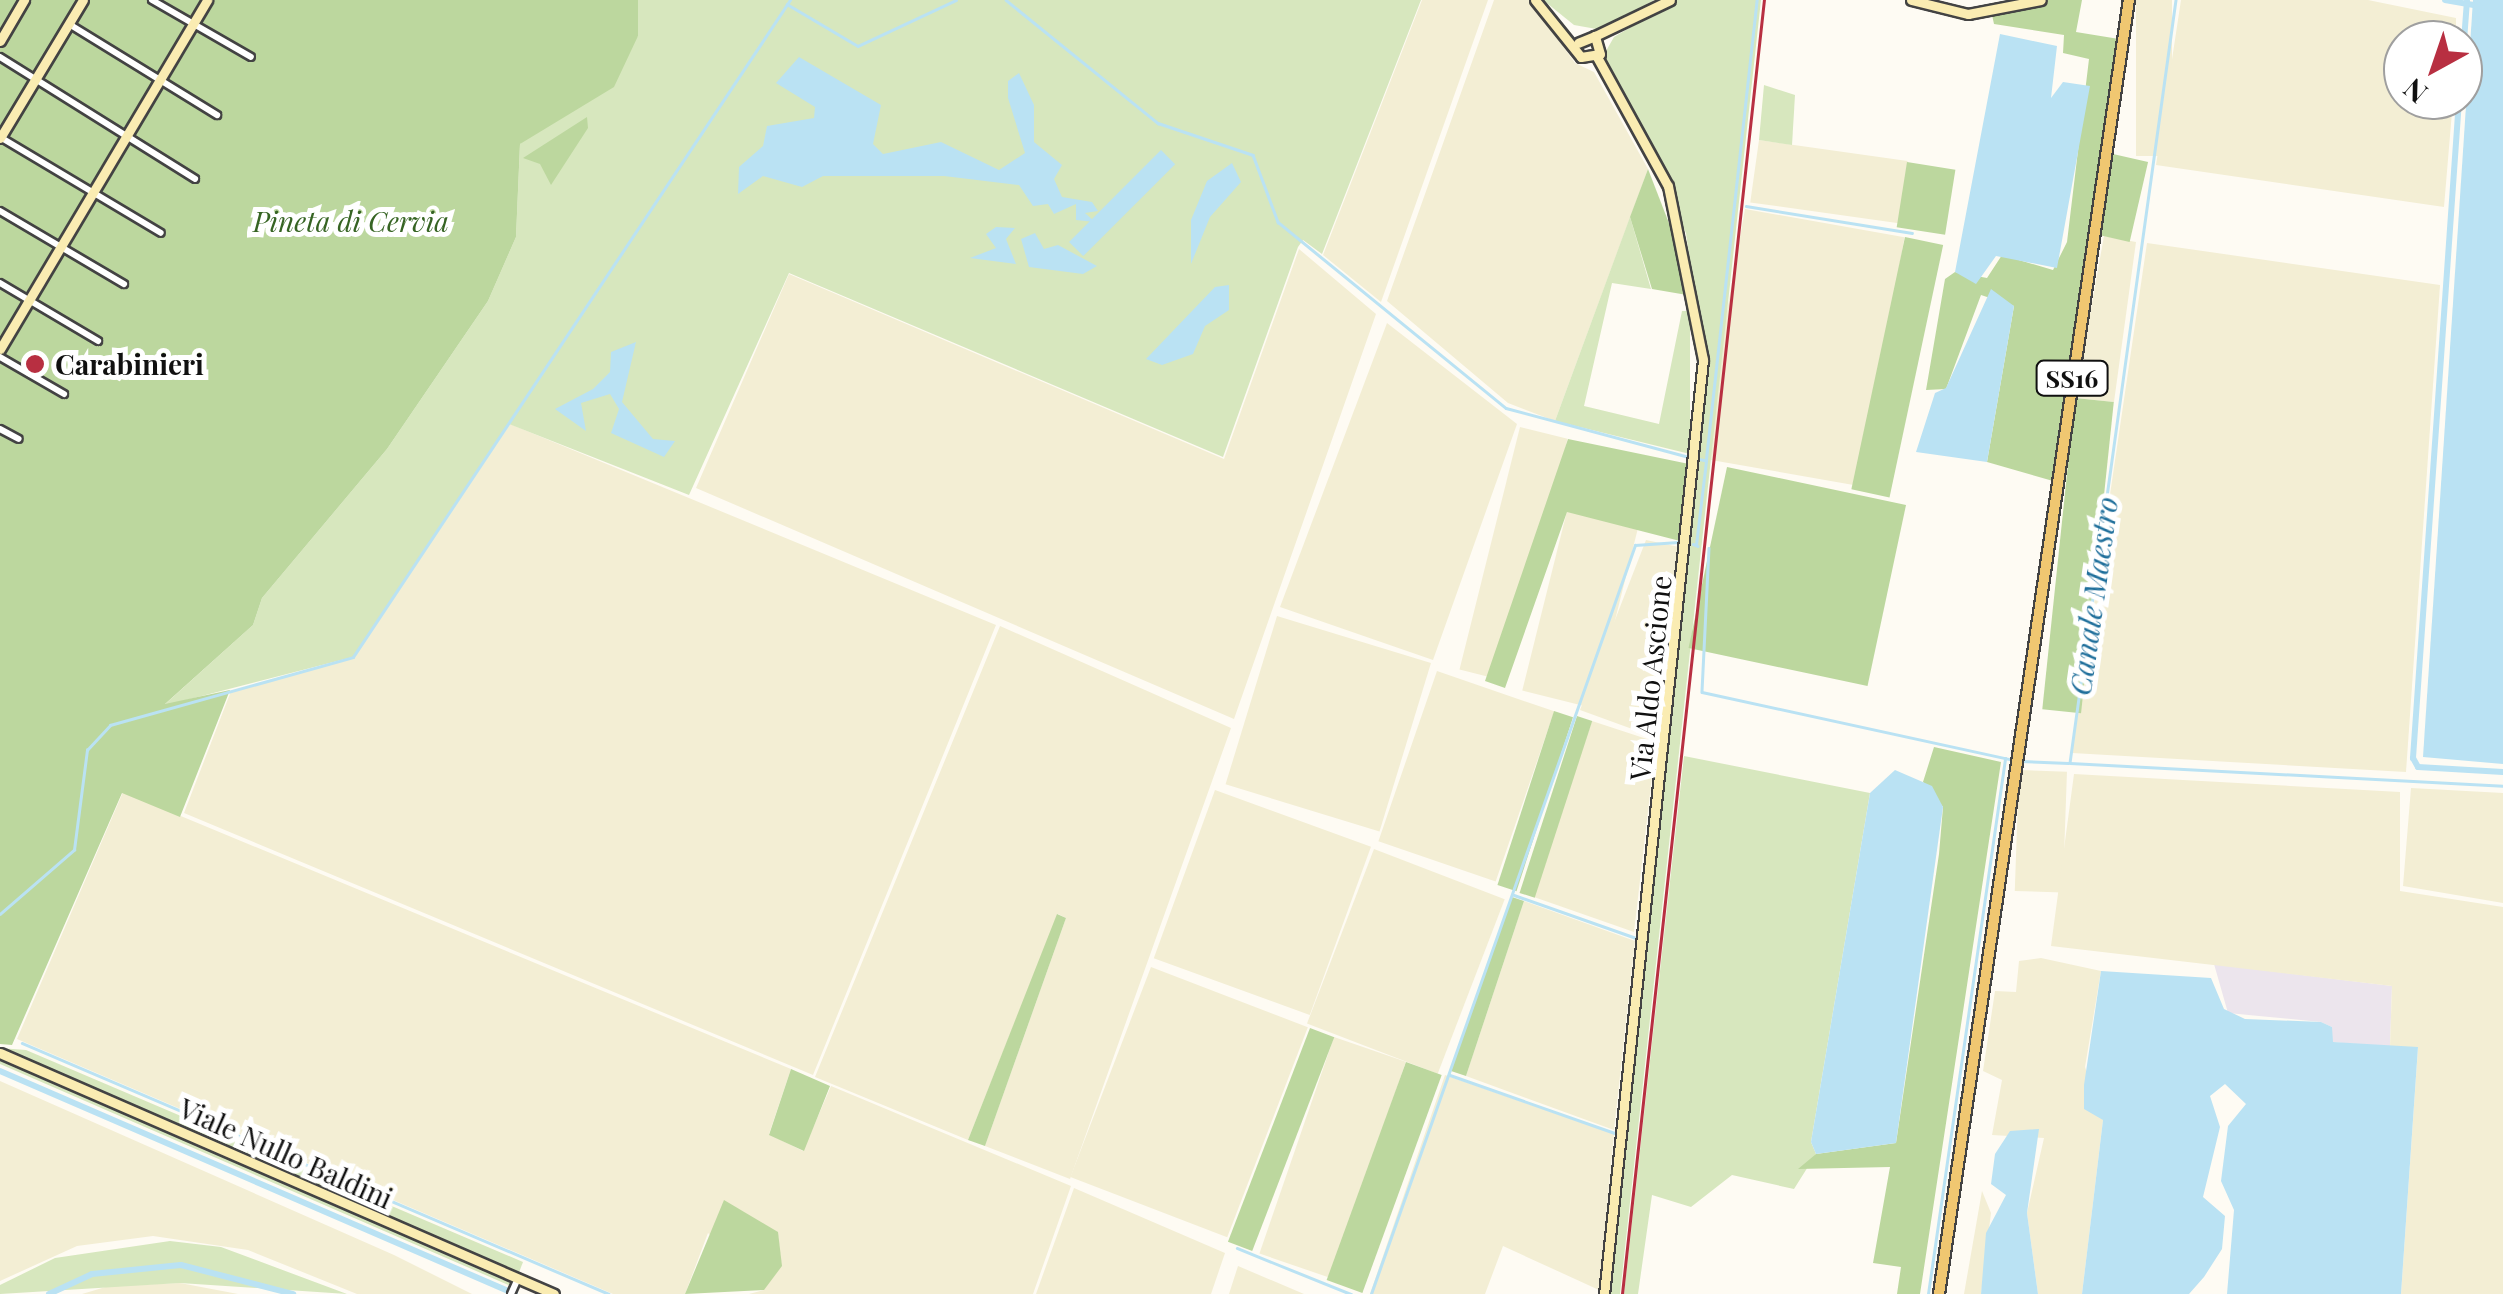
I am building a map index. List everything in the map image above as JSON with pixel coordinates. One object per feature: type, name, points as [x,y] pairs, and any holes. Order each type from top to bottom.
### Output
[{"type":"main road","name":"SS16","points":[[1940,1294],[2129,0]]},
{"type":"street","points":[[0,42],[24,0]]},
{"type":"street","points":[[83,0],[0,137],[160,233]]},
{"type":"street","points":[[152,0],[251,57]]},
{"type":"street","points":[[0,349],[207,0]]},
{"type":"street","points":[[1535,0],[1553,18],[1602,46]]},
{"type":"street","points":[[1586,38],[1614,32],[1670,0]]},
{"type":"street","points":[[1911,0],[1968,14],[2041,0]]},
{"type":"street","points":[[68,24],[217,115]]},
{"type":"street","points":[[1593,59],[1614,32]]},
{"type":"street","name":"Via Aldo Ascione","points":[[1586,38],[1593,59],[1611,84],[1683,233],[1703,360],[1697,459],[1604,1294]]},
{"type":"street","points":[[0,57],[195,179]]},
{"type":"street","points":[[0,210],[124,284]]},
{"type":"street","points":[[0,283],[98,341]]},
{"type":"street","points":[[0,357],[64,394]]},
{"type":"street","points":[[0,428],[19,439]]},
{"type":"street","name":"Viale Nullo Baldini","points":[[0,1053],[554,1294]]},
{"type":"street","points":[[512,1294],[517,1281]]},
{"type":"shaded area","points":[[1422,0],[1488,0],[1381,302],[1323,255]]},
{"type":"shaded area","points":[[1494,0],[1530,0],[1575,63],[1594,72],[1648,169],[1555,421],[1508,403],[1387,301]]},
{"type":"shaded area","points":[[2136,0],[2172,0],[2172,156],[2136,156]]},
{"type":"shaded area","points":[[2181,0],[2368,0],[2456,18],[2383,20],[2383,120],[2451,120],[2444,207],[2156,165]]},
{"type":"shaded area","points":[[1759,140],[1908,161],[1899,223],[1750,202]]},
{"type":"shaded area","points":[[1745,209],[1905,237],[1861,486],[1701,458]]},
{"type":"shaded area","points":[[2104,236],[2136,242],[2114,402],[2075,398]]},
{"type":"shaded area","points":[[2147,243],[2440,285],[2406,772],[2072,753]]},
{"type":"shaded area","points":[[1299,249],[1376,314],[1234,719],[696,488],[789,274],[1224,459]]},
{"type":"shaded area","points":[[1387,323],[1517,424],[1433,660],[1280,607]]},
{"type":"shaded area","points":[[510,424],[996,625],[813,1075],[184,813],[231,691],[353,658]]},
{"type":"shaded area","points":[[1520,427],[1568,439],[1507,681],[1460,670]]},
{"type":"shaded area","points":[[1567,511],[1638,529],[1593,708],[1522,691]]},
{"type":"shaded area","points":[[1646,540],[1679,547],[1657,738],[1580,710]]},
{"type":"shaded area","points":[[1277,616],[1431,663],[1380,831],[1226,784]]},
{"type":"shaded area","points":[[1000,626],[1231,728],[1070,1179],[985,1146],[1066,918],[1058,914],[968,1140],[815,1077]]},
{"type":"shaded area","points":[[1437,671],[1554,711],[1496,882],[1378,841]]},
{"type":"shaded area","points":[[1592,721],[1656,742],[1634,932],[1531,896]]},
{"type":"shaded area","points":[[2019,770],[2067,772],[2063,893],[2015,891]]},
{"type":"shaded area","points":[[2074,774],[2400,792],[2400,891],[2503,907],[2503,1294],[2401,1294],[2418,1048],[2390,1047],[2392,986],[2051,946]]},
{"type":"shaded area","points":[[2411,788],[2503,793],[2503,903],[2403,886]]},
{"type":"shaded area","points":[[1215,790],[1371,847],[1310,1015],[1154,958]]},
{"type":"shaded area","points":[[123,792],[791,1069],[769,1134],[803,1151],[831,1086],[1071,1186],[1033,1294],[749,1294],[764,1290],[708,1233],[685,1294],[613,1294],[17,1039]]},
{"type":"shaded area","points":[[1374,849],[1505,899],[1438,1074],[1307,1024]]},
{"type":"shaded area","points":[[1524,901],[1635,941],[1614,1130],[1466,1076]]},
{"type":"shaded area","points":[[2041,958],[2101,971],[2085,1067],[2103,1120],[2082,1294],[2038,1294],[2027,1213],[2044,1138],[1992,1135],[2002,1080],[1983,1071],[1995,991],[2016,992],[2019,961]]},
{"type":"shaded area","points":[[2214,964],[2392,986],[2390,1047],[2332,1042],[2332,1027],[2321,1022],[2228,1013]]},
{"type":"shaded area","points":[[1151,967],[1308,1027],[1227,1237],[1070,1177]]},
{"type":"shaded area","points":[[1334,1037],[1406,1062],[1331,1278],[1259,1254]]},
{"type":"shaded area","points":[[1445,1075],[1614,1134],[1599,1290],[1503,1246],[1485,1294],[1370,1294]]},
{"type":"shaded area","points":[[0,1081],[394,1255],[472,1294],[357,1294],[248,1250],[153,1236],[77,1246],[0,1281]]},
{"type":"shaded area","points":[[1074,1188],[1225,1253],[1211,1294],[1036,1294]]},
{"type":"shaded area","points":[[1982,1191],[1991,1213],[1981,1294],[1964,1294]]},
{"type":"shaded area","points":[[1238,1266],[1304,1294],[1229,1294]]},
{"type":"shaded area","points":[[180,1283],[238,1294],[82,1294],[109,1286]]},
{"type":"green space","name":"Pineta di Cervia","points":[[0,0],[638,0],[638,36],[614,87],[520,144],[516,237],[488,301],[387,449],[262,598],[253,625],[165,704],[230,690],[180,817],[122,793],[12,1045],[0,1044]]},
{"type":"green space","points":[[638,0],[1421,0],[1322,254],[1303,240],[1298,247],[1223,457],[789,273],[689,495],[509,424],[353,657],[163,706],[253,625],[262,598],[387,449],[488,301],[516,237],[520,144],[638,36]]},
{"type":"green space","points":[[1543,0],[1654,0],[1602,30],[1574,25]]},
{"type":"green space","points":[[1677,0],[1761,0],[1620,1294],[1609,1294],[1706,380],[1686,233],[1602,58],[1614,37]]},
{"type":"green space","points":[[2048,0],[2082,0],[2076,32],[2119,39],[2053,481],[1987,462],[2014,306],[1981,295],[1946,389],[1926,390],[1945,279],[1955,272],[1987,278],[2002,255],[2053,270],[2067,242],[2089,59],[2063,53],[2064,35],[1994,24],[1992,15]]},
{"type":"green space","points":[[1764,85],[1795,95],[1792,145],[1759,140]]},
{"type":"green space","points":[[587,117],[588,128],[551,185],[540,164],[523,158]]},
{"type":"green space","points":[[2113,154],[2148,162],[2130,242],[2095,234]]},
{"type":"green space","points":[[1907,162],[1955,170],[1945,235],[1897,227]]},
{"type":"green space","points":[[1648,169],[1672,231],[1687,295],[1652,289],[1630,217]]},
{"type":"green space","points":[[1630,217],[1651,289],[1612,283],[1584,406],[1659,424],[1682,311],[1690,311],[1690,454],[1555,421]]},
{"type":"green space","points":[[1905,237],[1943,245],[1890,497],[1851,489]]},
{"type":"green space","points":[[2075,398],[2114,402],[2081,713],[2042,709]]},
{"type":"green space","points":[[1568,439],[1689,464],[1680,541],[1567,512],[1505,688],[1485,681]]},
{"type":"green space","points":[[1727,467],[1906,505],[1868,686],[1689,648]]},
{"type":"green space","points":[[1554,711],[1573,717],[1516,891],[1497,885]]},
{"type":"green space","points":[[1577,716],[1592,721],[1535,898],[1520,893]]},
{"type":"green space","points":[[1934,747],[2001,762],[1920,1294],[1897,1294],[1901,1267],[1873,1263],[1890,1167],[1798,1169],[1816,1154],[1896,1143],[1939,854],[1943,807],[1923,782]]},
{"type":"green space","points":[[1684,756],[1870,793],[1811,1142],[1816,1154],[1794,1189],[1732,1175],[1691,1207],[1652,1195],[1638,1294],[1624,1294]]},
{"type":"green space","points":[[1512,897],[1524,901],[1466,1076],[1451,1071]]},
{"type":"green space","points":[[1057,914],[1066,918],[985,1146],[968,1140]]},
{"type":"green space","points":[[1310,1028],[1334,1037],[1252,1251],[1228,1242]]},
{"type":"green space","points":[[0,1048],[26,1050],[523,1262],[518,1275]]},
{"type":"green space","points":[[0,1057],[512,1278],[513,1287],[0,1064]]},
{"type":"green space","points":[[1406,1062],[1442,1075],[1362,1293],[1327,1280]]},
{"type":"green space","points":[[791,1069],[830,1086],[804,1151],[769,1135]]},
{"type":"green space","points":[[724,1200],[778,1232],[782,1266],[764,1290],[685,1294]]},
{"type":"green space","points":[[170,1241],[221,1247],[347,1294],[180,1283],[0,1294],[0,1285],[55,1258]]},
{"type":"water","points":[[2473,0],[2503,0],[2503,764],[2423,757],[2465,120],[2483,120],[2483,20],[2472,20]]},
{"type":"water","points":[[2000,34],[2057,46],[2051,98],[2063,82],[2090,86],[2057,268],[1996,256],[1976,284],[1955,272]]},
{"type":"water","points":[[799,57],[881,105],[873,144],[883,154],[941,142],[999,170],[1025,153],[1008,98],[1008,81],[1019,73],[1034,105],[1034,142],[1062,165],[1054,179],[1062,197],[1092,202],[1098,211],[1085,213],[1095,222],[1076,220],[1076,204],[1054,214],[1048,204],[1033,206],[1019,185],[944,176],[823,176],[802,187],[763,176],[738,194],[739,167],[763,146],[767,126],[814,118],[815,107],[776,83]]},
{"type":"water","points":[[1161,150],[1175,164],[1083,256],[1069,242]]},
{"type":"water","points":[[1232,163],[1241,182],[1210,217],[1191,264],[1191,220],[1207,181]]},
{"type":"water","points":[[996,227],[1015,228],[1006,239],[1016,264],[970,258],[996,248],[986,234]]},
{"type":"water","points":[[1035,233],[1044,249],[1058,245],[1097,266],[1083,274],[1029,267],[1021,239]]},
{"type":"water","points":[[1229,285],[1229,310],[1205,326],[1193,354],[1162,365],[1146,359],[1215,287]]},
{"type":"water","points":[[1991,289],[2014,306],[1987,462],[1916,452],[1935,393],[1946,388]]},
{"type":"water","points":[[636,342],[622,402],[653,439],[675,441],[664,457],[611,433],[619,409],[610,394],[581,403],[586,431],[555,409],[593,389],[610,372],[611,352]]},
{"type":"water","points":[[1895,770],[1932,786],[1943,807],[1896,1143],[1816,1154],[1811,1142],[1870,793]]},
{"type":"water","points":[[2101,971],[2211,978],[2224,1009],[2245,1019],[2321,1022],[2332,1027],[2333,1042],[2418,1047],[2401,1294],[2227,1294],[2234,1210],[2221,1181],[2228,1126],[2246,1104],[2225,1084],[2210,1096],[2220,1127],[2203,1197],[2225,1216],[2222,1249],[2204,1277],[2189,1294],[2082,1294],[2103,1120],[2084,1109]]},
{"type":"water","points":[[2039,1129],[2027,1213],[2038,1294],[1981,1294],[1986,1233],[2006,1195],[1991,1184],[1995,1154],[2010,1131]]},
{"type":"waterway","points":[[0,914],[74,850],[87,750],[110,725],[353,657],[790,0]]},
{"type":"waterway","points":[[787,4],[858,46],[956,0]]},
{"type":"waterway","points":[[1006,0],[1158,123],[1253,155],[1278,222],[1506,408],[1689,457]]},
{"type":"waterway","points":[[1706,459],[1757,0]]},
{"type":"waterway","name":"Canale Maestro","points":[[2176,0],[2070,763],[2503,786]]},
{"type":"waterway","points":[[2445,0],[2479,6]]},
{"type":"waterway","points":[[2466,20],[2467,1]]},
{"type":"waterway","points":[[2458,120],[2413,758],[2418,767],[2503,772]]},
{"type":"waterway","points":[[1746,206],[1912,233]]},
{"type":"waterway","points":[[1696,545],[1706,461],[1697,459]]},
{"type":"waterway","points":[[1371,1294],[1635,545],[1678,542]]},
{"type":"waterway","points":[[1693,544],[1698,546]]},
{"type":"waterway","points":[[1709,548],[1702,692],[2013,760]]},
{"type":"waterway","points":[[1928,1294],[2005,759]]},
{"type":"waterway","points":[[2021,761],[2068,763]]},
{"type":"waterway","points":[[1514,895],[1636,938]]},
{"type":"waterway","points":[[22,1043],[609,1294]]},
{"type":"waterway","points":[[0,1071],[515,1294]]},
{"type":"waterway","points":[[1450,1075],[1615,1133]]},
{"type":"waterway","points":[[1237,1248],[1351,1294]]},
{"type":"waterway","points":[[49,1294],[92,1274],[181,1265],[293,1294]]},
{"type":"railway","points":[[1622,1294],[1764,0]]},
{"type":"place","name":"Carabinieri","points":[[35,364]]}]
